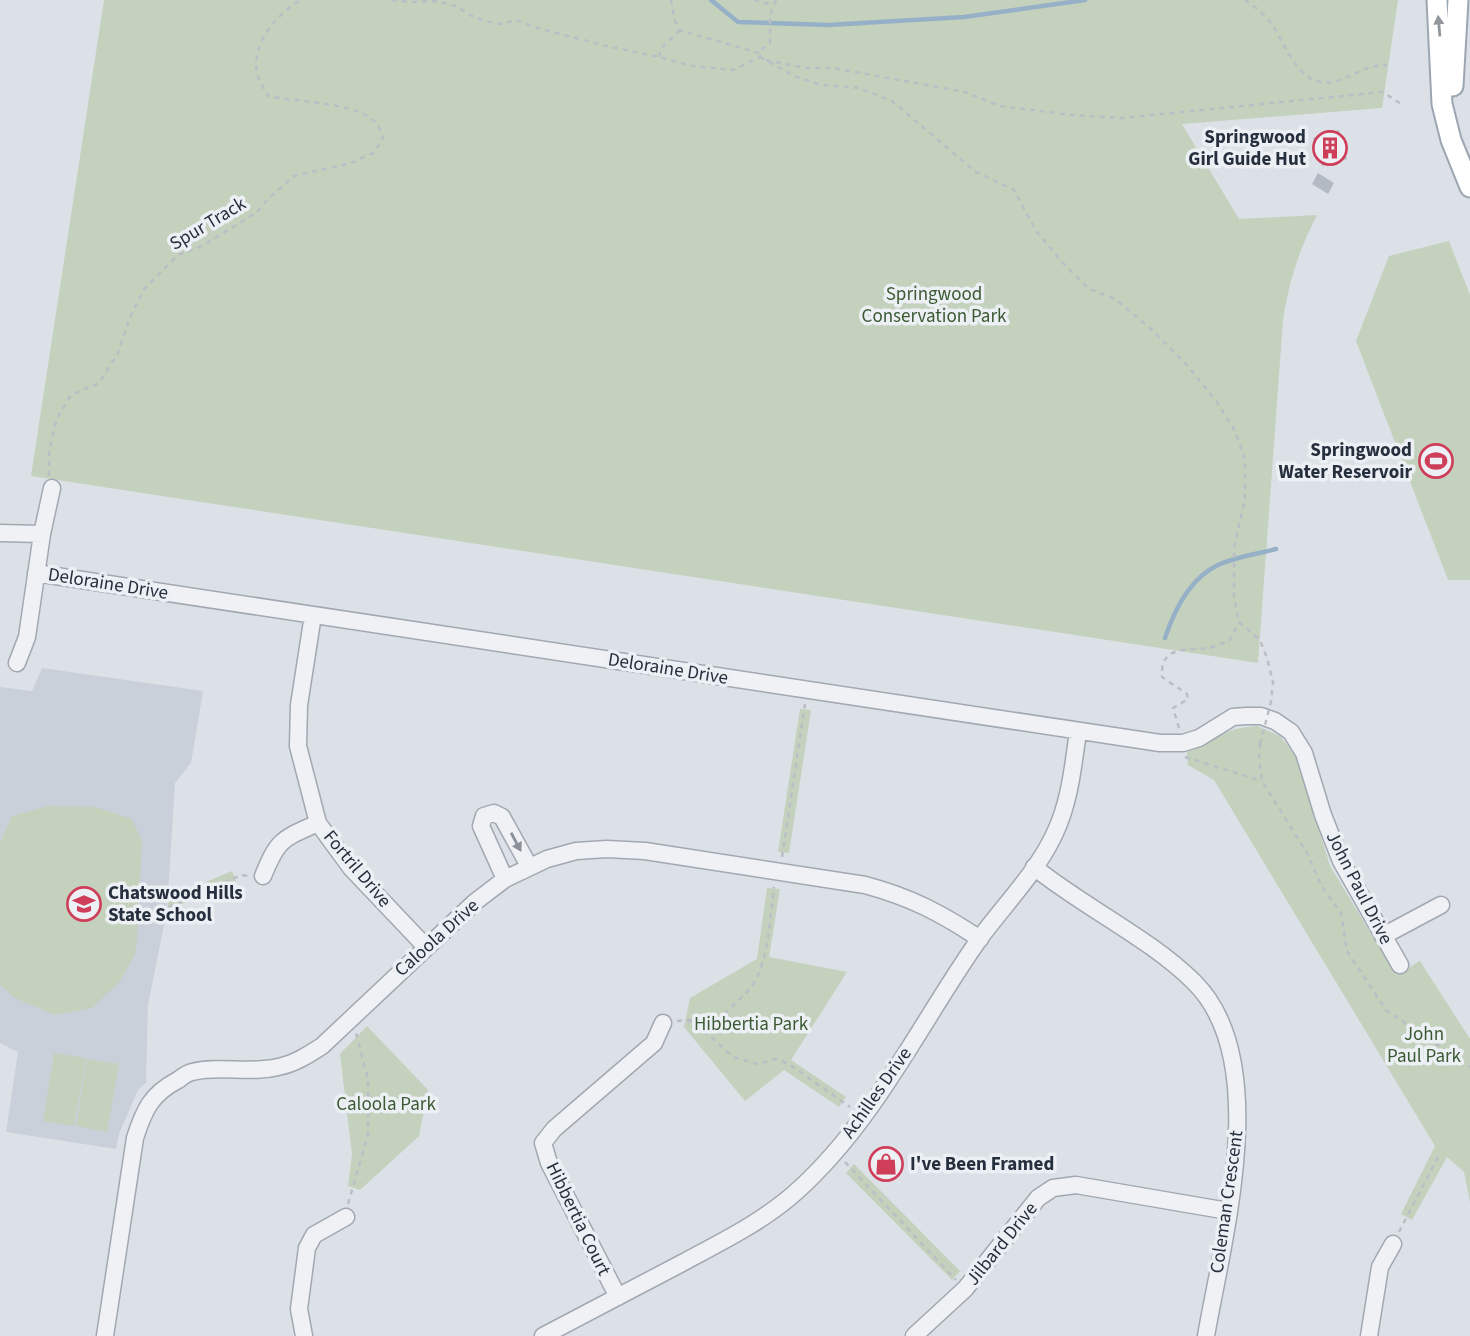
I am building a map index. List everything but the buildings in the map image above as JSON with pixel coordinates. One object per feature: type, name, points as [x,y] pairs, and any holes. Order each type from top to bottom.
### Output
[{"type":"main road","points":[[1437,0],[1442,104],[1451,140],[1470,185]]},
{"type":"main road","points":[[1458,0],[1453,104],[1470,185]]},
{"type":"street","points":[[17,663],[27,637],[42,534],[52,488]]},
{"type":"street","points":[[0,533],[42,534]]},
{"type":"street","name":"Deloraine Drive","points":[[36,573],[1160,743],[1183,743],[1199,738],[1233,717],[1261,716],[1275,721],[1291,732]]},
{"type":"street","name":"Fortril Drive","points":[[313,615],[299,705],[298,746],[318,823],[351,868],[426,947]]},
{"type":"street","name":"Achilles Drive","points":[[543,1336],[720,1243],[762,1217],[796,1192],[836,1152],[864,1116],[980,939],[1053,837],[1064,812],[1078,732]]},
{"type":"street","name":"John Paul Drive","points":[[1291,732],[1304,753],[1323,815],[1341,861],[1399,965]]},
{"type":"street","points":[[505,879],[481,826],[484,816],[494,813],[502,817],[529,866]]},
{"type":"street","points":[[263,876],[274,850],[284,838],[318,823]]},
{"type":"street","name":"Caloola Drive","points":[[105,1336],[135,1138],[152,1098],[169,1084],[191,1072],[247,1071],[279,1067],[302,1059],[322,1046],[475,902],[505,879],[529,866],[576,851],[632,851],[865,885],[921,903],[980,939]]},
{"type":"street","name":"Coleman Crescent","points":[[1034,867],[1060,888],[1170,961],[1195,983],[1226,1031],[1235,1067],[1237,1152],[1206,1336]]},
{"type":"street","points":[[1383,936],[1441,905]]},
{"type":"street","name":"Hibbertia Court","points":[[618,1297],[549,1163],[543,1143],[555,1129],[654,1043],[663,1023]]},
{"type":"street","name":"Jilbard Drive","points":[[915,1336],[965,1289],[1038,1198],[1053,1188],[1076,1185],[1228,1211]]},
{"type":"street","points":[[304,1336],[299,1309],[307,1248],[314,1235],[346,1217]]},
{"type":"street","points":[[1369,1336],[1380,1267],[1393,1244]]},
{"type":"path","name":"Spur Track","points":[[52,488],[48,459],[57,418],[71,395],[99,383],[118,353],[130,317],[144,289],[178,255],[202,246],[256,213],[294,176],[351,163],[373,153],[383,139],[378,125],[366,115],[318,102],[268,96],[258,77],[256,56],[266,34],[280,14],[301,0]]},
{"type":"path","points":[[392,0],[436,1],[456,6],[485,21],[501,24],[516,20],[538,29],[692,66],[733,70],[760,55],[770,43],[770,16],[776,0]]},
{"type":"path","points":[[671,0],[679,30]]},
{"type":"path","points":[[754,0],[773,5]]},
{"type":"path","points":[[1245,0],[1258,9],[1272,25],[1295,63],[1309,77],[1320,82],[1334,82],[1373,64],[1387,65]]},
{"type":"path","points":[[659,57],[664,44],[675,37],[679,30]]},
{"type":"path","points":[[679,30],[760,55],[779,64],[833,68],[965,92],[1000,106],[1072,115],[1121,118],[1383,92],[1401,104]]},
{"type":"path","points":[[760,55],[794,76],[821,85],[859,88],[892,101],[976,172],[1014,190],[1036,231],[1089,289],[1115,299],[1151,329],[1186,364],[1217,402],[1235,431],[1245,459],[1245,499],[1234,547],[1234,597],[1239,622],[1260,640],[1273,682],[1259,756],[1262,781],[1307,853],[1321,885],[1340,913],[1347,951],[1386,1010],[1470,1067]]},
{"type":"path","points":[[1239,622],[1229,640],[1209,648],[1184,648],[1168,656],[1161,666],[1163,677],[1187,694],[1188,699],[1173,708],[1183,743],[1183,757],[1262,781]]},
{"type":"path","points":[[169,907],[241,875],[263,876]]},
{"type":"path","points":[[346,1217],[368,1135],[368,1079],[351,1018]]},
{"type":"path","points":[[663,1023],[687,1020],[733,1057],[758,1064],[776,1059],[789,1064],[864,1116]]},
{"type":"path","points":[[836,1152],[965,1289]]},
{"type":"path","points":[[1393,1244],[1438,1157]]},
{"type":"shaded area","name":"Chatswood Hills State School","points":[[42,668],[203,691],[191,763],[175,783],[167,910],[148,1005],[146,1083],[138,1090],[119,1134],[116,1149],[6,1132],[18,1052],[0,1043],[0,687],[32,691]]},
{"type":"green space","name":"Springwood Conservation Park","points":[[104,0],[1398,0],[1382,108],[1182,124],[1239,219],[1317,215],[1296,266],[1283,320],[1258,663],[31,476]]},
{"type":"green space","name":"Springwood Water Reservoir","points":[[1449,241],[1470,295],[1470,580],[1448,580],[1356,341],[1389,256]]},
{"type":"green space","points":[[800,709],[811,710],[789,853],[778,852]]},
{"type":"green space","name":"John Paul Park","points":[[1257,726],[1280,736],[1297,758],[1330,866],[1396,975],[1420,961],[1470,1039],[1470,1202],[1464,1172],[1447,1157],[1412,1220],[1401,1214],[1435,1146],[1214,780],[1188,765],[1187,752],[1235,729]]},
{"type":"green space","points":[[48,806],[95,807],[132,819],[142,842],[136,952],[120,981],[92,1008],[55,1015],[15,998],[0,985],[0,843],[12,816]]},
{"type":"green space","points":[[232,871],[236,881],[167,910],[169,898]]},
{"type":"green space","name":"Hibbertia Park","points":[[767,888],[780,889],[769,957],[847,972],[791,1060],[846,1097],[839,1107],[784,1070],[745,1101],[684,1027],[690,998],[757,959]]},
{"type":"green space","name":"Caloola Park","points":[[367,1026],[428,1090],[419,1136],[360,1190],[348,1186],[352,1154],[340,1054]]},
{"type":"green space","points":[[54,1053],[86,1058],[74,1126],[43,1121]]},
{"type":"green space","points":[[87,1059],[119,1064],[107,1132],[76,1126]]},
{"type":"green space","points":[[854,1164],[960,1271],[952,1280],[846,1173]]},
{"type":"waterway","points":[[711,0],[738,22],[828,25],[964,17],[1085,0]]},
{"type":"waterway","points":[[1165,638],[1184,596],[1199,578],[1218,565],[1276,549]]},
{"type":"place","name":"Springwood Girl Guide Hut","points":[[1330,148]]},
{"type":"place","name":"Springwood Water Reservoir","points":[[1436,461]]},
{"type":"place","name":"Chatswood Hills State School","points":[[84,904]]},
{"type":"place","name":"I've Been Framed","points":[[886,1164]]}]
